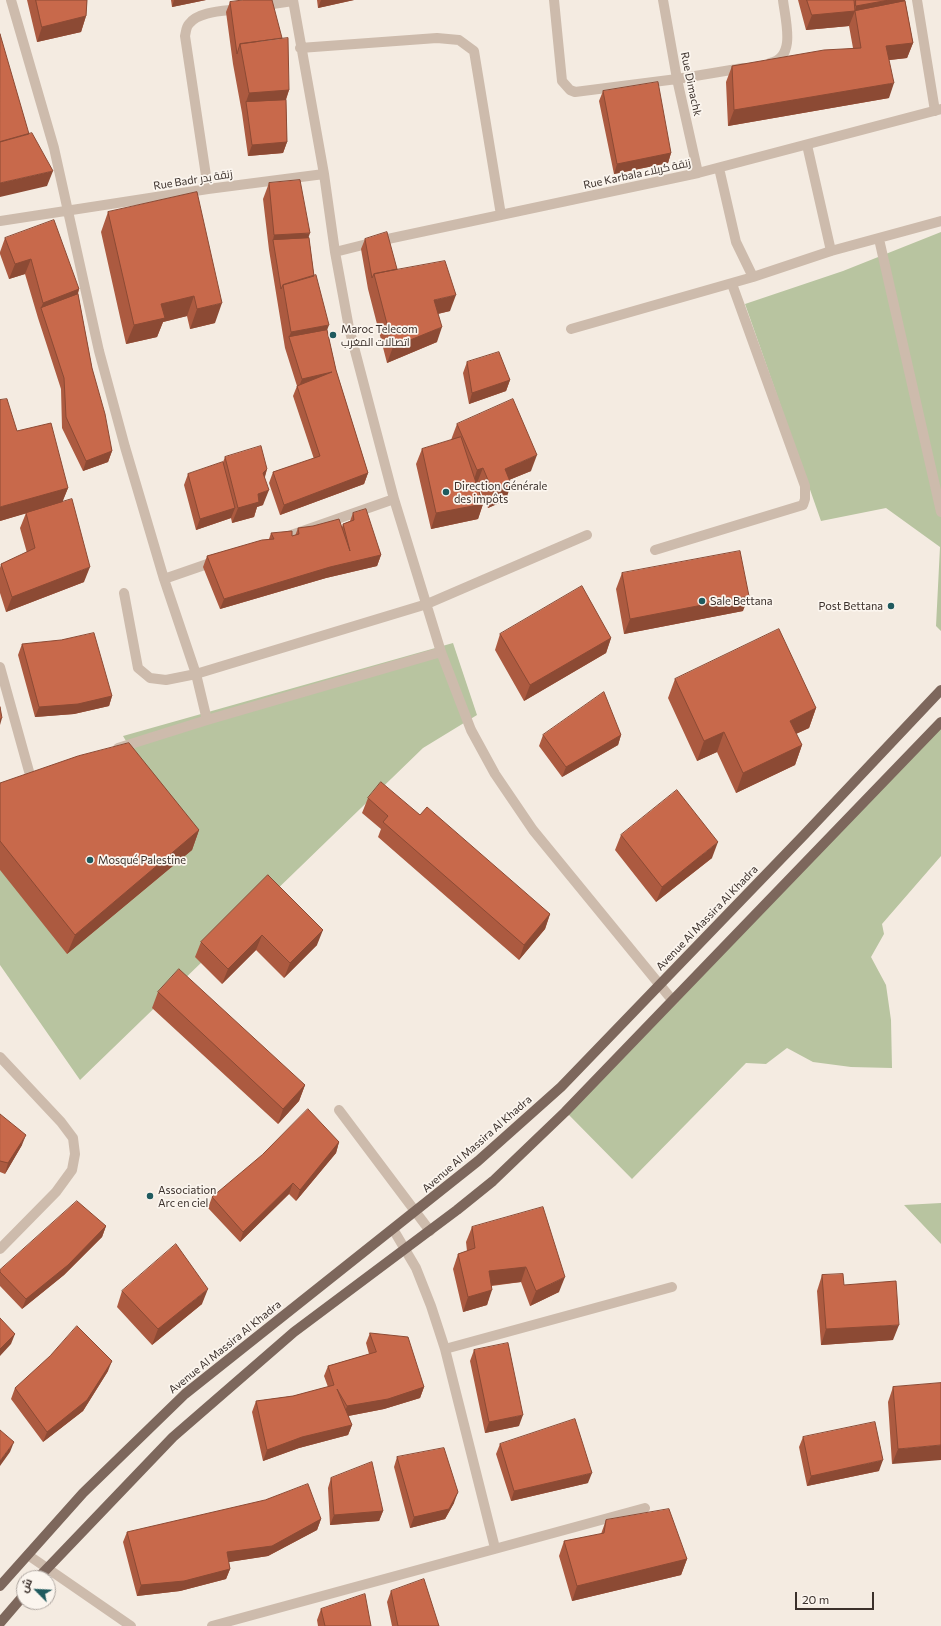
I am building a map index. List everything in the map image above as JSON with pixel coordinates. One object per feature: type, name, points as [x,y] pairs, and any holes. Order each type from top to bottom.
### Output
[{"type":"main road","name":"Avenue Al Massira Al Khadra","points":[[0,1586],[83,1493],[185,1394],[478,1161],[561,1087],[941,690]]},
{"type":"main road","points":[[46,1569],[173,1437],[294,1332],[405,1248],[430,1231],[481,1191],[526,1150],[673,1001],[941,722]]},
{"type":"main road","points":[[0,1623],[16,1604]]},
{"type":"street","points":[[10,0],[54,148],[99,351],[125,447],[164,578],[196,674],[207,720]]},
{"type":"street","points":[[554,0],[562,81],[570,90],[575,92],[677,79],[774,62],[785,53],[787,39],[783,0]]},
{"type":"street","name":"Rue Dimachk","points":[[663,0],[677,79],[698,173]]},
{"type":"street","points":[[917,0],[938,110]]},
{"type":"street","points":[[208,189],[185,36],[187,25],[192,20],[200,16],[293,1],[300,48],[324,174],[335,252],[349,328],[394,499],[441,652],[471,730],[495,774],[533,830],[673,1001]]},
{"type":"street","points":[[300,48],[437,38],[459,40],[474,51],[501,215]]},
{"type":"street","name":"Rue Karbala زنقة كربلاء","points":[[335,252],[383,240],[698,173],[938,110]]},
{"type":"street","points":[[807,145],[831,251]]},
{"type":"street","points":[[719,168],[736,242],[753,278]]},
{"type":"street","name":"Rue Badr زنقة بدر","points":[[0,221],[67,212],[208,189],[324,174]]},
{"type":"street","points":[[571,329],[753,278],[831,251],[941,221]]},
{"type":"street","points":[[879,238],[941,512]]},
{"type":"street","points":[[655,550],[803,505],[805,499],[805,486],[732,284]]},
{"type":"street","points":[[268,543],[394,499]]},
{"type":"street","points":[[124,593],[138,668],[150,678],[166,680],[196,674],[427,604],[588,535]]},
{"type":"street","points":[[164,578],[224,558]]},
{"type":"street","points":[[106,752],[207,720],[441,652]]},
{"type":"street","points":[[0,667],[30,775]]},
{"type":"street","points":[[0,1057],[61,1122],[73,1138],[75,1154],[72,1170],[56,1192],[0,1249]]},
{"type":"street","points":[[339,1110],[430,1231]]},
{"type":"street","points":[[393,1229],[416,1268],[431,1306],[445,1349],[495,1548]]},
{"type":"street","points":[[445,1349],[672,1287]]},
{"type":"street","points":[[212,1626],[645,1508]]},
{"type":"street","points":[[28,1555],[46,1569],[131,1626]]},
{"type":"green space","points":[[941,232],[941,631],[936,626],[940,547],[886,508],[821,521],[745,304],[843,271]]},
{"type":"green space","points":[[453,643],[477,715],[423,748],[80,1080],[0,965],[0,864],[192,850],[123,736]]},
{"type":"green space","points":[[941,728],[941,856],[882,924],[884,934],[871,957],[886,985],[891,1020],[892,1068],[851,1067],[813,1062],[787,1048],[766,1064],[746,1063],[632,1179],[567,1113]]},
{"type":"green space","points":[[941,1203],[941,1244],[904,1205]]},
{"type":"building","points":[[36,0],[87,0],[86,16],[42,27]]},
{"type":"building","points":[[243,0],[272,0],[282,38],[240,44],[237,54],[230,2]]},
{"type":"building","points":[[807,0],[854,0],[855,11],[812,15]]},
{"type":"building","points":[[856,0],[889,0],[856,6]]},
{"type":"building","points":[[905,1],[913,43],[886,46],[894,83],[734,110],[732,66],[824,50],[861,48],[855,11]]},
{"type":"building","points":[[0,34],[29,134],[0,142]]},
{"type":"building","points":[[288,38],[289,90],[249,93],[240,44]]},
{"type":"building","points":[[658,82],[671,153],[617,164],[603,91]]},
{"type":"building","points":[[286,100],[287,142],[252,145],[246,102]]},
{"type":"building","points":[[32,133],[53,171],[0,183],[0,142]]},
{"type":"building","points":[[300,180],[310,233],[274,235],[269,183]]},
{"type":"building","points":[[197,192],[222,303],[197,309],[194,296],[161,304],[165,318],[134,325],[108,212]]},
{"type":"building","points":[[54,220],[79,289],[43,303],[31,259],[15,264],[5,238]]},
{"type":"building","points":[[387,232],[397,269],[374,274],[372,278],[365,239]]},
{"type":"building","points":[[309,238],[314,276],[283,285],[281,289],[273,240]]},
{"type":"building","points":[[445,261],[456,295],[434,300],[442,327],[393,347],[374,274]]},
{"type":"building","points":[[316,275],[329,325],[291,332],[283,285]]},
{"type":"building","points":[[78,294],[92,368],[105,414],[112,451],[86,461],[66,417],[64,378],[41,308]]},
{"type":"building","points":[[327,330],[336,370],[368,473],[284,505],[273,472],[320,456],[297,386],[332,372],[302,379],[289,337]]},
{"type":"building","points":[[499,352],[510,380],[472,393],[467,362]]},
{"type":"building","points":[[7,399],[17,431],[51,423],[68,488],[0,507],[0,400]]},
{"type":"building","points":[[513,399],[537,455],[505,469],[511,484],[493,492],[483,468],[477,470],[457,424]]},
{"type":"building","name":"Direction Générale des impôts","points":[[461,437],[483,504],[436,513],[422,449]]},
{"type":"building","points":[[261,446],[267,469],[263,473],[269,490],[258,494],[259,502],[238,508],[225,457]]},
{"type":"building","points":[[223,462],[235,508],[200,519],[188,474]]},
{"type":"building","points":[[72,499],[90,567],[12,597],[1,564],[35,548],[26,513]]},
{"type":"building","points":[[366,509],[381,555],[330,567],[224,599],[207,556],[262,540],[274,539],[271,533],[292,531],[292,536],[299,534],[298,528],[313,526],[339,519],[350,551],[343,524],[354,520],[353,513]]},
{"type":"building","points":[[740,551],[749,596],[630,619],[622,573]]},
{"type":"building","points":[[582,586],[611,638],[530,685],[500,634]]},
{"type":"building","points":[[779,629],[816,708],[790,721],[802,745],[743,773],[724,732],[704,741],[675,679]]},
{"type":"building","points":[[94,633],[112,696],[78,704],[39,707],[22,644],[61,640]]},
{"type":"building","points":[[604,692],[621,735],[566,767],[543,735]]},
{"type":"building","points":[[0,707],[2,718],[0,719]]},
{"type":"building","name":"Mosqué Palestine","points":[[129,743],[199,830],[75,935],[0,841],[0,783],[78,756]]},
{"type":"building","points":[[381,782],[420,815],[427,807],[550,914],[524,945],[383,822],[388,816],[368,798]]},
{"type":"building","points":[[677,790],[718,842],[662,887],[621,835]]},
{"type":"building","points":[[268,875],[323,930],[290,963],[262,935],[228,969],[201,942]]},
{"type":"building","points":[[179,969],[305,1085],[283,1109],[158,992]]},
{"type":"building","points":[[308,1109],[339,1142],[300,1190],[293,1183],[243,1232],[212,1197],[262,1155]]},
{"type":"building","points":[[0,1114],[26,1135],[8,1163],[0,1161]]},
{"type":"building","points":[[77,1201],[106,1226],[68,1265],[26,1299],[0,1272],[0,1270]]},
{"type":"building","points":[[543,1207],[565,1277],[536,1291],[526,1267],[489,1271],[492,1290],[468,1297],[458,1254],[475,1248],[472,1227]]},
{"type":"building","points":[[176,1244],[208,1289],[158,1329],[122,1291]]},
{"type":"building","points":[[843,1274],[844,1285],[896,1281],[899,1325],[826,1329],[822,1275]]},
{"type":"building","points":[[0,1318],[15,1334],[0,1349]]},
{"type":"building","points":[[77,1326],[112,1361],[87,1400],[47,1432],[15,1388],[50,1356]]},
{"type":"building","points":[[370,1333],[408,1337],[424,1387],[388,1399],[347,1406],[337,1389],[352,1425],[302,1437],[267,1450],[256,1401],[293,1396],[334,1385],[328,1366],[376,1352]]},
{"type":"building","points":[[508,1343],[523,1415],[489,1422],[474,1350]]},
{"type":"building","points":[[941,1383],[941,1445],[898,1449],[893,1387]]},
{"type":"building","points":[[575,1419],[592,1473],[514,1491],[500,1444]]},
{"type":"building","points":[[875,1422],[883,1460],[811,1476],[803,1437]]},
{"type":"building","points":[[0,1430],[14,1442],[0,1461]]},
{"type":"building","points":[[444,1448],[458,1492],[449,1509],[414,1517],[397,1457]]},
{"type":"building","points":[[372,1462],[383,1511],[334,1515],[331,1478]]},
{"type":"building","points":[[308,1484],[321,1519],[272,1546],[227,1552],[230,1569],[184,1581],[141,1585],[127,1532],[265,1500]]},
{"type":"building","points":[[669,1509],[687,1559],[577,1586],[564,1541],[604,1533],[606,1520]]},
{"type":"building","points":[[424,1579],[439,1626],[398,1626],[391,1591]]},
{"type":"building","points":[[365,1594],[371,1626],[325,1626],[321,1609]]},
{"type":"place","name":"Maroc Telecom اتصالات المغرب","points":[[333,335]]},
{"type":"place","name":"Direction Générale des impôts","points":[[446,492]]},
{"type":"place","name":"Sale Bettana","points":[[702,601]]},
{"type":"place","name":"Post Bettana","points":[[891,606]]},
{"type":"place","name":"Mosqué Palestine","points":[[90,860]]},
{"type":"place","name":"Association Arc en ciel","points":[[150,1196]]}]
